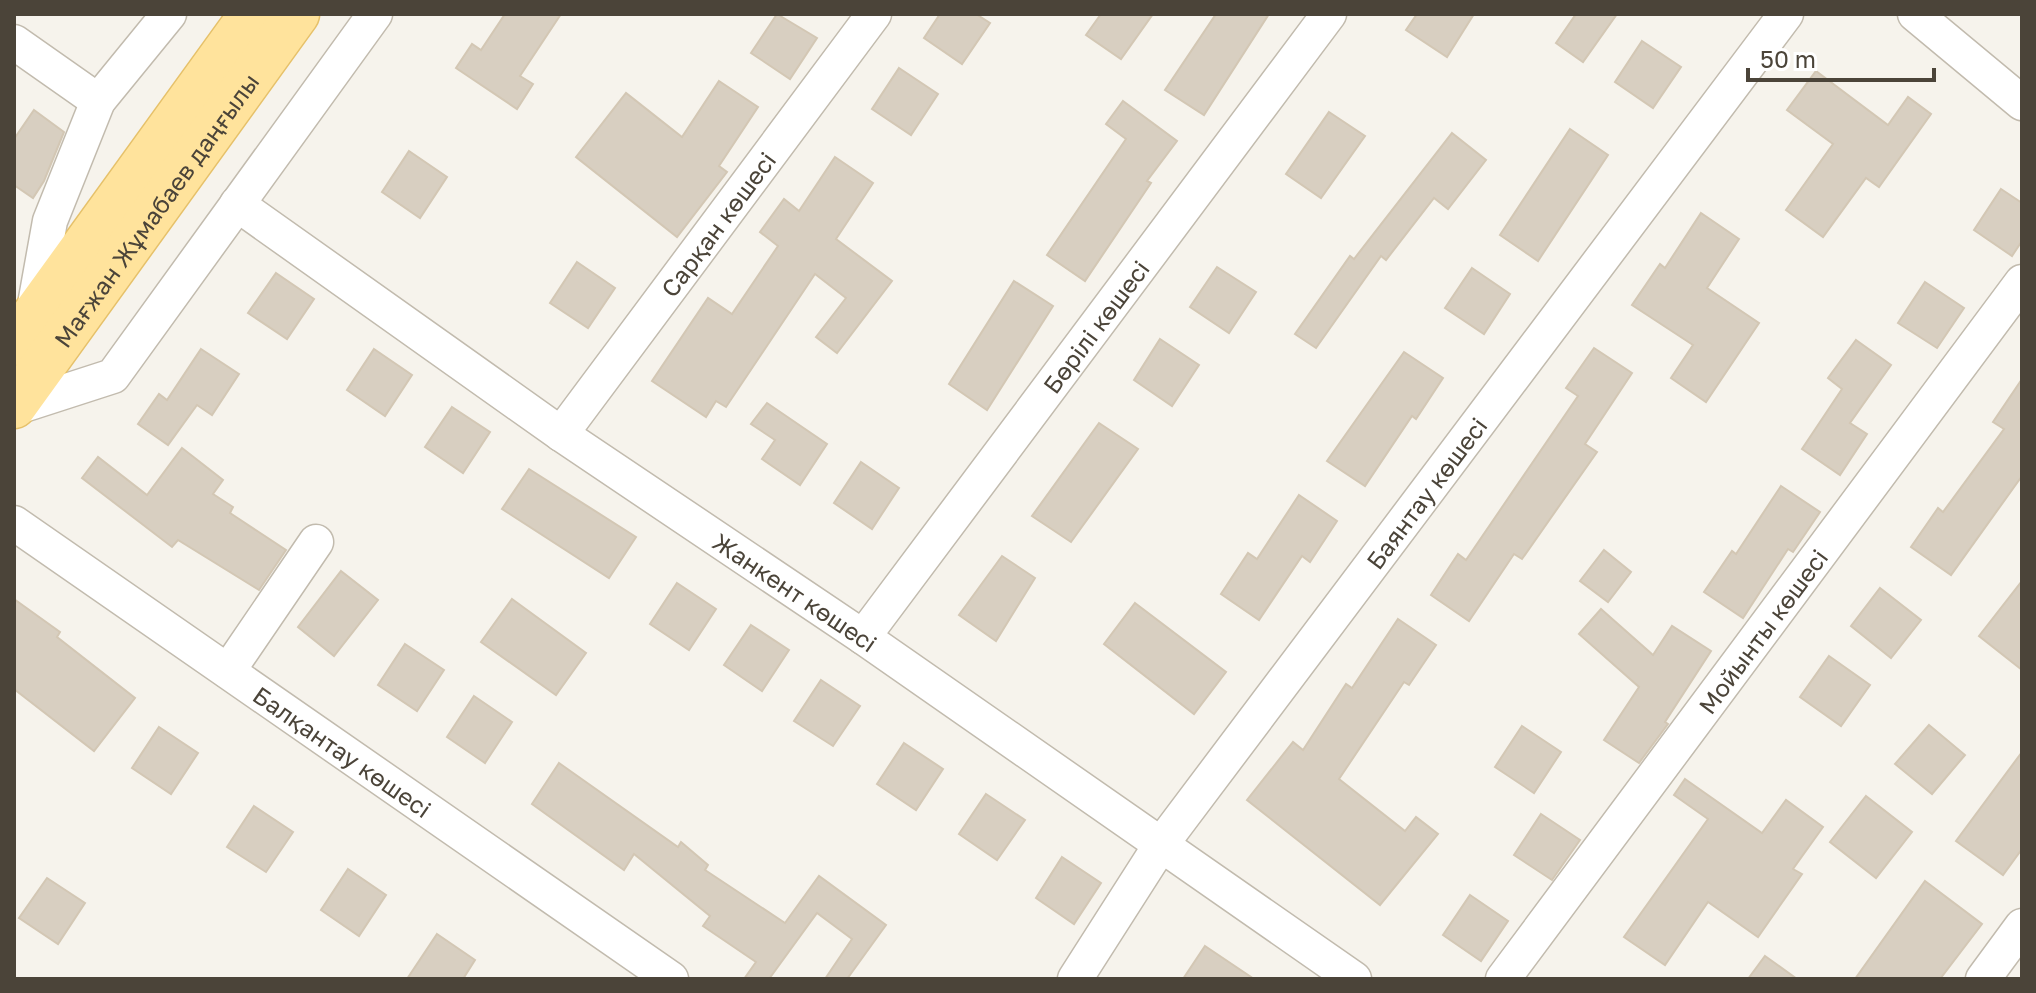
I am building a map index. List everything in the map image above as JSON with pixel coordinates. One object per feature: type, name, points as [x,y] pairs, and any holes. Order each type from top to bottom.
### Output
[{"type":"main road","name":"Мағжан Жұмабаев даңғылы","points":[[24,330],[252,14]]},
{"type":"main road","name":"Мағжан Жұмабаев даңғылы","points":[[14,407],[297,14]]},
{"type":"street","points":[[24,330],[50,221],[98,101],[169,14]]},
{"type":"street","points":[[14,407],[113,376],[375,14]]},
{"type":"street","name":"Сарқан көшесі","points":[[561,434],[874,14]]},
{"type":"street","name":"Бөрілі көшесі","points":[[863,637],[1329,14]]},
{"type":"street","name":"Баянтау көшесі","points":[[1075,979],[1160,846],[1786,14]]},
{"type":"street","points":[[1915,14],[2022,103]]},
{"type":"street","points":[[14,42],[98,101]]},
{"type":"street","name":"Жанкент көшесі","points":[[237,204],[561,434],[863,637],[1354,979]]},
{"type":"street","name":"Мойынты көшесі","points":[[1503,979],[2022,282]]},
{"type":"street","name":"Балқантау көшесі","points":[[14,523],[671,979]]},
{"type":"street","points":[[228,671],[316,542]]},
{"type":"street","points":[[1983,979],[2022,926]]},
{"type":"building","points":[[505,14],[561,14],[520,76],[533,84],[517,109],[456,68],[472,44],[481,50]]},
{"type":"building","points":[[777,14],[817,38],[790,79],[751,53]]},
{"type":"building","points":[[940,14],[976,14],[990,23],[962,64],[924,38]]},
{"type":"building","points":[[1101,14],[1153,14],[1121,59],[1086,35]]},
{"type":"building","points":[[1216,14],[1269,14],[1204,115],[1165,90]]},
{"type":"building","points":[[1417,14],[1474,14],[1447,57],[1406,30]]},
{"type":"building","points":[[1576,14],[1617,14],[1583,62],[1556,43]]},
{"type":"building","points":[[1642,41],[1681,67],[1653,108],[1615,82]]},
{"type":"building","points":[[899,68],[938,94],[911,135],[872,109]]},
{"type":"building","points":[[1816,71],[1888,125],[1908,97],[1931,114],[1879,187],[1866,178],[1823,237],[1786,210],[1833,144],[1787,110]]},
{"type":"building","points":[[719,81],[758,107],[719,166],[727,172],[677,237],[576,157],[626,93],[682,137]]},
{"type":"building","points":[[1123,101],[1177,141],[1147,181],[1151,183],[1085,281],[1047,255],[1126,139],[1106,124]]},
{"type":"building","points":[[34,110],[64,132],[44,181],[33,198],[14,185],[14,139]]},
{"type":"building","points":[[1329,112],[1365,136],[1321,198],[1286,174]]},
{"type":"building","points":[[1570,129],[1608,155],[1538,261],[1500,235]]},
{"type":"building","points":[[1452,133],[1486,160],[1448,209],[1434,198],[1386,260],[1381,256],[1316,348],[1295,334],[1350,256],[1354,259]]},
{"type":"building","points":[[409,151],[447,177],[420,218],[382,192]]},
{"type":"building","points":[[835,157],[873,183],[836,239],[892,281],[837,353],[816,337],[846,298],[815,274],[726,407],[716,401],[706,417],[652,381],[708,298],[732,314],[778,246],[760,232],[784,199],[799,211]]},
{"type":"building","points":[[2001,189],[2022,203],[2022,241],[2012,256],[1974,230]]},
{"type":"building","points":[[1701,213],[1739,239],[1707,288],[1759,323],[1706,402],[1671,378],[1693,345],[1632,305],[1660,264],[1665,268]]},
{"type":"building","points":[[577,262],[615,288],[588,328],[550,303]]},
{"type":"building","points":[[1217,267],[1256,292],[1229,333],[1190,307]]},
{"type":"building","points":[[1472,268],[1510,294],[1484,334],[1445,308]]},
{"type":"building","points":[[276,273],[314,299],[287,339],[248,313]]},
{"type":"building","points":[[1014,281],[1053,306],[987,410],[949,384]]},
{"type":"building","points":[[1925,282],[1964,308],[1937,348],[1898,323]]},
{"type":"building","points":[[1160,339],[1199,365],[1172,406],[1134,380]]},
{"type":"building","points":[[1856,340],[1891,365],[1850,423],[1867,434],[1840,475],[1802,449],[1842,389],[1828,378]]},
{"type":"building","points":[[1594,348],[1632,373],[1585,444],[1597,452],[1522,559],[1514,554],[1469,621],[1431,595],[1458,554],[1466,560],[1578,396],[1566,388]]},
{"type":"building","points":[[201,349],[239,374],[212,415],[197,405],[168,445],[138,424],[159,394],[167,400]]},
{"type":"building","points":[[374,349],[412,375],[385,416],[347,390]]},
{"type":"building","points":[[1404,352],[1443,378],[1416,419],[1412,416],[1365,486],[1327,461]]},
{"type":"building","points":[[2022,379],[2022,476],[1951,575],[1911,547],[1938,508],[1943,512],[2004,429],[1993,422]]},
{"type":"building","points":[[767,403],[827,444],[800,485],[762,459],[775,440],[751,424]]},
{"type":"building","points":[[452,407],[490,432],[463,473],[425,447]]},
{"type":"building","points":[[1099,423],[1138,449],[1071,542],[1032,516]]},
{"type":"building","points":[[182,448],[223,480],[213,494],[233,507],[230,513],[286,550],[259,590],[178,540],[172,547],[82,478],[98,457],[147,495]]},
{"type":"building","points":[[861,462],[899,488],[872,529],[834,503]]},
{"type":"building","points":[[529,469],[636,537],[609,578],[502,509]]},
{"type":"building","points":[[1781,486],[1820,512],[1793,552],[1788,549],[1743,618],[1704,592],[1732,551],[1736,554]]},
{"type":"building","points":[[1299,495],[1337,521],[1310,562],[1302,556],[1259,620],[1221,594],[1248,553],[1257,559]]},
{"type":"building","points":[[1604,550],[1631,572],[1608,602],[1580,581]]},
{"type":"building","points":[[1002,556],[1035,578],[996,641],[959,615]]},
{"type":"building","points":[[341,571],[378,600],[334,656],[298,627]]},
{"type":"building","points":[[2022,581],[2022,670],[1979,636]]},
{"type":"building","points":[[677,583],[716,609],[689,650],[650,624]]},
{"type":"building","points":[[1880,588],[1921,620],[1891,658],[1851,626]]},
{"type":"building","points":[[14,599],[60,632],[57,637],[135,698],[94,751],[14,689]]},
{"type":"building","points":[[512,599],[586,653],[556,695],[481,642]]},
{"type":"building","points":[[1135,603],[1226,672],[1194,714],[1104,644]]},
{"type":"building","points":[[1601,609],[1653,655],[1672,626],[1711,651],[1665,722],[1668,724],[1639,763],[1604,740],[1639,687],[1579,634]]},
{"type":"building","points":[[1398,619],[1436,645],[1409,685],[1404,682],[1339,779],[1405,831],[1416,817],[1438,834],[1380,905],[1247,800],[1293,742],[1303,750],[1346,684],[1352,688]]},
{"type":"building","points":[[751,625],[789,650],[762,691],[724,665]]},
{"type":"building","points":[[405,644],[444,670],[417,711],[378,685]]},
{"type":"building","points":[[1829,656],[1870,685],[1841,726],[1800,697]]},
{"type":"building","points":[[821,680],[860,706],[833,746],[794,721]]},
{"type":"building","points":[[474,696],[512,722],[485,763],[447,737]]},
{"type":"building","points":[[1929,725],[1965,755],[1932,794],[1895,764]]},
{"type":"building","points":[[1522,726],[1561,752],[1534,793],[1495,767]]},
{"type":"building","points":[[159,727],[198,753],[171,794],[132,768]]},
{"type":"building","points":[[904,743],[943,769],[916,810],[877,784]]},
{"type":"building","points":[[2022,752],[2022,849],[2003,875],[1956,841]]},
{"type":"building","points":[[559,763],[678,847],[681,842],[708,865],[705,870],[785,923],[819,876],[886,925],[847,979],[825,979],[852,939],[817,913],[769,979],[744,979],[756,962],[703,926],[710,916],[634,854],[624,870],[532,804]]},
{"type":"building","points":[[1685,779],[1762,833],[1786,800],[1823,827],[1793,869],[1802,874],[1758,937],[1708,902],[1665,965],[1624,937],[1708,819],[1674,795]]},
{"type":"building","points":[[986,794],[1025,820],[997,860],[959,834]]},
{"type":"building","points":[[1866,796],[1912,832],[1876,878],[1830,842]]},
{"type":"building","points":[[254,806],[293,832],[266,872],[227,847]]},
{"type":"building","points":[[1541,814],[1580,840],[1552,880],[1514,855]]},
{"type":"building","points":[[1062,857],[1101,883],[1074,924],[1036,898]]},
{"type":"building","points":[[348,869],[386,895],[359,936],[321,910]]},
{"type":"building","points":[[47,878],[85,903],[58,944],[19,918]]},
{"type":"building","points":[[1925,881],[1982,924],[1940,979],[1855,979]]},
{"type":"building","points":[[1470,895],[1508,921],[1481,961],[1443,935]]},
{"type":"building","points":[[437,934],[475,960],[463,979],[407,979]]},
{"type":"building","points":[[1205,946],[1254,979],[1183,979]]},
{"type":"building","points":[[1765,956],[1797,979],[1748,979]]}]
